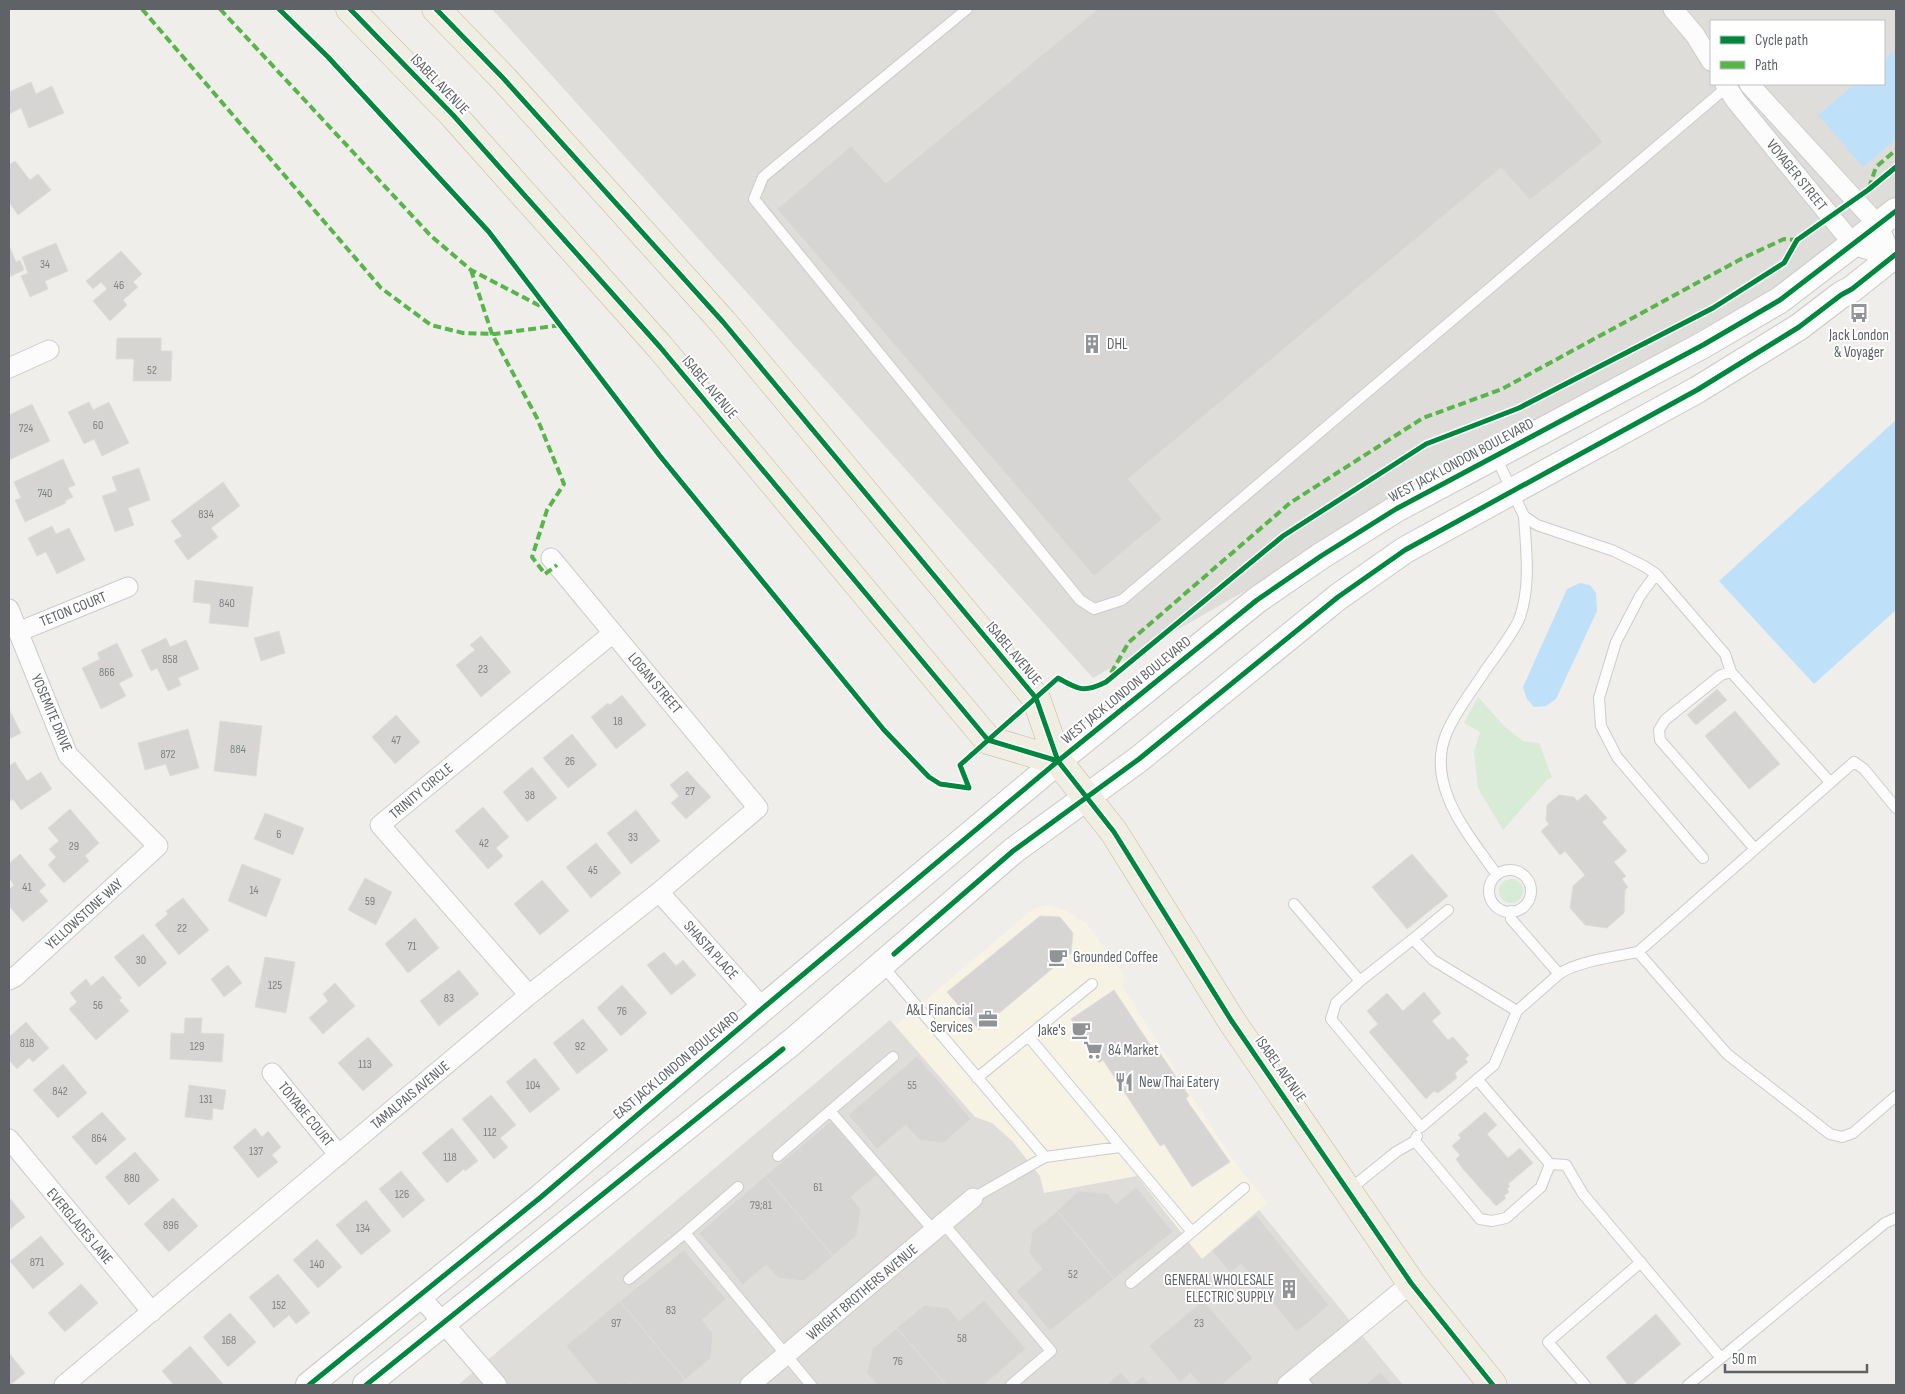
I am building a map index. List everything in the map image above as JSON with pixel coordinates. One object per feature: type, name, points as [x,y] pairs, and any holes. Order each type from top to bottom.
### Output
[{"type":"highway","name":"ISABEL AVENUE","points":[[350,9],[453,115],[660,347],[988,740],[1058,761]]},
{"type":"highway","name":"ISABEL AVENUE","points":[[436,9],[504,78],[723,322],[1036,698],[1058,761],[1114,832],[1231,1020],[1411,1284],[1492,1385]]},
{"type":"main road","name":"WEST JACK LONDON BOULEVARD","points":[[1058,761],[1265,594],[1321,556],[1396,509],[1703,345],[1780,300],[1888,219]]},
{"type":"main road","points":[[366,1385],[788,1045],[1013,851],[1139,758],[1338,597],[1405,550],[1697,390],[1799,327],[1895,257]]},
{"type":"main road","name":"EAST JACK LONDON BOULEVARD","points":[[309,1385],[556,1184],[1058,761]]},
{"type":"street","points":[[1673,9],[1710,49]]},
{"type":"street","points":[[1695,35],[1710,59]]},
{"type":"street","name":"VOYAGER STREET","points":[[1751,85],[1888,219],[1895,257]]},
{"type":"street","name":"VOYAGER STREET","points":[[1726,86],[1736,101],[1854,245]]},
{"type":"street","points":[[1854,245],[1895,257]]},
{"type":"street","points":[[9,368],[49,350]]},
{"type":"street","name":"LOGAN STREET","points":[[551,558],[758,808]]},
{"type":"street","name":"TETON COURT","points":[[18,632],[128,587]]},
{"type":"street","name":"YOSEMITE DRIVE","points":[[9,609],[68,755],[158,846]]},
{"type":"street","name":"TRINITY CIRCLE","points":[[529,995],[380,825],[613,633]]},
{"type":"street","name":"TAMALPAIS AVENUE","points":[[64,1385],[529,995],[659,892],[758,808]]},
{"type":"street","name":"YELLOWSTONE WAY","points":[[9,980],[158,846]]},
{"type":"street","name":"SHASTA PLACE","points":[[659,892],[763,1008]]},
{"type":"street","name":"TOIYABE COURT","points":[[272,1073],[339,1155]]},
{"type":"street","name":"EVERGLADES LANE","points":[[9,1140],[152,1312]]},
{"type":"street","name":"WRIGHT BROTHERS AVENUE","points":[[750,1385],[973,1198]]},
{"type":"street","points":[[1298,1382],[1411,1284]]},
{"type":"street","points":[[419,1295],[497,1385]]},
{"type":"lane","points":[[967,9],[762,177],[754,199],[1080,600],[1094,609],[1122,600],[1726,86]]},
{"type":"lane","points":[[1495,456],[1524,516],[1528,578],[1525,602],[1519,620],[1460,709],[1447,732],[1441,752],[1441,776],[1454,814],[1496,875]]},
{"type":"lane","points":[[1524,516],[1538,525],[1614,551],[1656,574],[1725,654],[1731,672],[1830,782]]},
{"type":"lane","points":[[1656,574],[1640,596],[1616,642],[1600,698],[1601,726],[1617,757],[1703,858]]},
{"type":"lane","points":[[1731,672],[1721,675],[1665,720],[1659,730],[1660,740],[1755,849]]},
{"type":"lane","points":[[1348,1190],[1396,1152],[1416,1141],[1421,1127],[1494,1065],[1517,1011],[1559,974],[1564,970],[1594,961],[1638,952],[1854,762],[1864,769],[1896,808]]},
{"type":"lane","points":[[1505,871],[1518,872],[1524,875],[1531,886],[1530,899],[1526,905],[1521,909],[1511,912],[1500,910],[1491,899],[1489,892],[1490,885],[1496,875],[1505,871]]},
{"type":"lane","points":[[1294,904],[1360,981]]},
{"type":"lane","points":[[1421,1127],[1331,1019],[1336,1003],[1360,981],[1448,910]]},
{"type":"lane","points":[[1511,912],[1511,918],[1559,974]]},
{"type":"lane","points":[[1413,939],[1433,960],[1517,1011]]},
{"type":"lane","points":[[1638,952],[1727,1054],[1830,1134],[1842,1137],[1853,1133],[1896,1096]]},
{"type":"lane","points":[[881,965],[1045,1157]]},
{"type":"lane","points":[[977,1078],[1092,984]]},
{"type":"lane","points":[[1028,1036],[1192,1232]]},
{"type":"lane","points":[[778,1156],[893,1057]]},
{"type":"lane","points":[[1477,1079],[1550,1164],[1566,1165],[1583,1194],[1721,1358]]},
{"type":"lane","points":[[830,1111],[939,1227],[1051,1351],[1010,1385]]},
{"type":"lane","points":[[1416,1141],[1480,1219],[1492,1221],[1506,1218],[1541,1187],[1550,1164]]},
{"type":"lane","points":[[973,1198],[1045,1157],[1120,1147]]},
{"type":"lane","points":[[630,1279],[738,1187]]},
{"type":"lane","points":[[1131,1283],[1244,1188]]},
{"type":"lane","points":[[1688,1385],[1884,1223],[1896,1218]]},
{"type":"lane","points":[[685,1233],[812,1385]]},
{"type":"lane","points":[[1584,1385],[1548,1342],[1640,1262]]},
{"type":"shaded area","points":[[492,9],[1896,9],[1896,204],[1839,251],[1093,678]]},
{"type":"shaded area","points":[[1046,905],[1065,910],[1087,924],[1120,969],[1123,977],[1123,988],[1233,1160],[1267,1203],[1202,1259],[1137,1176],[1044,1193],[1040,1176],[1012,1141],[992,1123],[975,1117],[895,1026],[1033,909]]},
{"type":"shaded area","points":[[890,1020],[975,1117],[992,1123],[1012,1141],[1040,1176],[1044,1193],[1137,1176],[1202,1259],[1259,1210],[1403,1385],[458,1385]]},
{"type":"green space","points":[[1478,697],[1505,727],[1523,741],[1539,743],[1552,777],[1547,780],[1503,830],[1478,788],[1474,752],[1480,732],[1464,723]]},
{"type":"green space","points":[[1511,879],[1520,882],[1523,891],[1520,900],[1511,903],[1502,900],[1499,891],[1502,882]]},
{"type":"water","points":[[1896,49],[1896,139],[1863,167],[1818,115],[1854,85],[1885,85],[1885,59]]},
{"type":"water","points":[[1896,420],[1896,610],[1814,684],[1719,581]]},
{"type":"water","points":[[1580,583],[1590,585],[1596,593],[1597,611],[1556,699],[1546,706],[1534,707],[1527,699],[1523,687],[1567,589]]},
{"type":"building","name":"DHL","points":[[1098,9],[1493,9],[1603,142],[1530,200],[1501,168],[1128,479],[1162,519],[1094,576],[777,209],[851,146],[886,183]]},
{"type":"building","points":[[31,82],[36,94],[52,86],[64,113],[29,128],[21,108],[9,114],[9,92]]},
{"type":"building","points":[[15,161],[30,180],[38,174],[51,190],[18,215],[9,202],[9,165]]},
{"type":"building","points":[[56,243],[68,271],[45,281],[48,289],[30,297],[21,276],[28,273],[22,257]]},
{"type":"building","points":[[9,245],[16,262],[20,260],[24,270],[9,277]]},
{"type":"building","points":[[121,251],[142,274],[133,282],[138,287],[123,300],[127,305],[110,321],[93,301],[107,289],[101,282],[93,289],[86,281]]},
{"type":"building","points":[[117,338],[161,338],[161,351],[172,351],[171,381],[133,381],[134,359],[116,359]]},
{"type":"building","points":[[89,402],[93,410],[109,402],[129,443],[102,456],[94,439],[84,444],[68,412]]},
{"type":"building","points":[[32,404],[50,441],[9,460],[9,415]]},
{"type":"building","points":[[63,459],[75,485],[68,488],[73,497],[65,501],[66,503],[25,522],[15,500],[21,498],[14,482]]},
{"type":"building","points":[[139,468],[150,500],[128,508],[134,525],[115,532],[102,496],[117,491],[112,477]]},
{"type":"building","points":[[223,482],[240,506],[211,528],[218,537],[188,560],[174,541],[182,536],[171,521]]},
{"type":"building","points":[[52,526],[56,534],[69,528],[85,560],[57,574],[46,552],[37,556],[28,538]]},
{"type":"building","points":[[195,580],[253,587],[248,627],[209,623],[211,604],[193,602]]},
{"type":"building","points":[[279,631],[285,653],[261,661],[254,638]]},
{"type":"building","points":[[481,636],[511,672],[481,697],[456,665],[475,650],[470,645]]},
{"type":"building","points":[[166,638],[170,647],[186,640],[199,669],[178,678],[181,685],[168,691],[157,668],[151,671],[141,650]]},
{"type":"building","points":[[117,643],[133,676],[119,683],[126,696],[101,709],[82,668],[100,659],[97,653]]},
{"type":"building","points":[[1717,689],[1727,700],[1696,725],[1687,715]]},
{"type":"building","points":[[622,695],[646,725],[616,749],[591,717],[608,703],[610,705]]},
{"type":"building","points":[[9,709],[21,733],[9,739]]},
{"type":"building","points":[[1735,711],[1780,764],[1749,789],[1705,736]]},
{"type":"building","points":[[396,715],[420,742],[395,764],[372,737]]},
{"type":"building","points":[[220,721],[262,726],[256,776],[214,771]]},
{"type":"building","points":[[188,729],[199,768],[170,776],[166,764],[145,770],[138,743]]},
{"type":"building","points":[[572,734],[597,765],[568,788],[543,758]]},
{"type":"building","points":[[15,762],[27,781],[41,772],[52,789],[21,810],[13,799],[9,802],[9,766]]},
{"type":"building","points":[[532,767],[557,798],[527,822],[503,792]]},
{"type":"building","points":[[687,771],[711,797],[686,819],[671,803],[679,796],[670,785]]},
{"type":"building","points":[[1586,794],[1607,818],[1602,822],[1627,851],[1614,862],[1626,876],[1622,879],[1628,887],[1625,890],[1624,913],[1607,928],[1585,925],[1570,908],[1573,886],[1585,875],[1565,851],[1560,855],[1541,831],[1549,824],[1546,820],[1547,805],[1559,795],[1574,797],[1577,801]]},
{"type":"building","points":[[483,807],[509,837],[496,848],[503,856],[488,869],[455,831]]},
{"type":"building","points":[[70,809],[99,843],[85,856],[89,861],[64,883],[48,865],[56,857],[49,849],[59,841],[48,828]]},
{"type":"building","points":[[636,810],[660,841],[631,864],[607,833]]},
{"type":"building","points":[[265,813],[304,828],[293,855],[254,839]]},
{"type":"building","points":[[596,843],[621,873],[591,898],[566,867]]},
{"type":"building","points":[[20,854],[46,885],[39,891],[48,901],[23,922],[9,906],[9,890],[14,885],[9,878],[9,864]]},
{"type":"building","points":[[1412,854],[1448,896],[1407,929],[1372,887]]},
{"type":"building","points":[[242,864],[281,879],[266,917],[228,901]]},
{"type":"building","points":[[365,878],[392,892],[376,925],[348,910]]},
{"type":"building","points":[[542,880],[569,911],[540,935],[514,904]]},
{"type":"building","points":[[183,898],[209,930],[179,955],[155,925],[168,914],[166,911]]},
{"type":"building","points":[[1040,916],[1060,917],[1073,933],[1071,953],[979,1030],[947,992]]},
{"type":"building","points":[[415,918],[439,948],[408,973],[385,944]]},
{"type":"building","points":[[143,934],[167,963],[139,987],[114,957]]},
{"type":"building","points":[[664,952],[676,966],[683,960],[696,975],[671,995],[647,965]]},
{"type":"building","points":[[265,957],[295,962],[286,1013],[255,1007]]},
{"type":"building","points":[[228,965],[242,983],[224,997],[211,979]]},
{"type":"building","points":[[459,970],[479,994],[439,1026],[420,1001]]},
{"type":"building","points":[[103,976],[122,998],[119,1000],[129,1011],[96,1040],[69,1009],[77,1002],[70,993],[86,979],[91,986]]},
{"type":"building","points":[[335,983],[355,1006],[323,1034],[309,1018],[328,1001],[323,994]]},
{"type":"building","points":[[622,985],[647,1013],[621,1036],[597,1008]]},
{"type":"building","points":[[1114,990],[1157,1055],[1160,1053],[1189,1096],[1186,1098],[1188,1102],[1230,1162],[1192,1187],[1164,1144],[1160,1146],[1103,1060],[1099,1063],[1071,1019]]},
{"type":"building","points":[[1424,992],[1441,1013],[1432,1021],[1448,1040],[1453,1037],[1469,1055],[1465,1059],[1468,1062],[1455,1073],[1457,1078],[1438,1093],[1434,1091],[1426,1099],[1369,1032],[1378,1024],[1367,1011],[1387,993],[1403,1011]]},
{"type":"building","points":[[185,1018],[202,1018],[201,1033],[224,1034],[222,1062],[170,1059],[171,1033],[184,1034]]},
{"type":"building","points":[[583,1019],[608,1050],[577,1074],[553,1043]]},
{"type":"building","points":[[26,1022],[49,1048],[33,1062],[29,1058],[17,1069],[9,1060],[9,1037]]},
{"type":"building","points":[[368,1037],[393,1065],[363,1091],[338,1063]]},
{"type":"building","points":[[917,1056],[971,1119],[943,1143],[919,1140],[906,1125],[877,1149],[848,1115]]},
{"type":"building","points":[[535,1058],[560,1089],[530,1113],[506,1082]]},
{"type":"building","points":[[63,1064],[87,1093],[58,1118],[33,1090]]},
{"type":"building","points":[[189,1085],[226,1090],[223,1110],[213,1108],[212,1120],[185,1117]]},
{"type":"building","points":[[491,1095],[516,1125],[500,1138],[508,1147],[494,1159],[462,1119]]},
{"type":"building","points":[[102,1112],[126,1139],[96,1165],[72,1137]]},
{"type":"building","points":[[1485,1112],[1497,1125],[1487,1134],[1508,1158],[1520,1148],[1533,1163],[1508,1184],[1510,1186],[1507,1189],[1509,1192],[1504,1196],[1506,1198],[1496,1206],[1463,1169],[1456,1159],[1460,1155],[1452,1146],[1461,1138],[1458,1135]]},
{"type":"building","points":[[831,1121],[877,1175],[851,1197],[861,1209],[857,1235],[833,1256],[765,1176]]},
{"type":"building","points":[[255,1128],[262,1137],[268,1131],[281,1147],[272,1155],[278,1162],[258,1178],[233,1147]]},
{"type":"building","points":[[452,1128],[478,1161],[465,1171],[464,1169],[447,1183],[422,1153]]},
{"type":"building","points":[[135,1152],[159,1180],[129,1205],[105,1177]]},
{"type":"building","points":[[401,1171],[425,1200],[403,1218],[379,1189]]},
{"type":"building","points":[[765,1176],[833,1256],[804,1281],[778,1278],[766,1265],[743,1285],[699,1233]]},
{"type":"building","points":[[1136,1187],[1173,1232],[1114,1279],[1057,1211],[1078,1191],[1107,1193],[1116,1204]]},
{"type":"building","points":[[9,1197],[25,1217],[9,1230]]},
{"type":"building","points":[[173,1198],[198,1226],[169,1252],[144,1224]]},
{"type":"building","points":[[366,1200],[391,1231],[361,1255],[336,1225]]},
{"type":"building","points":[[1057,1211],[1114,1279],[1050,1331],[1016,1291],[1042,1269],[1029,1253],[1032,1232]]},
{"type":"building","name":"GENERAL WHOLESALE ELECTRIC SUPPLY","points":[[1256,1215],[1329,1305],[1297,1332],[1241,1264],[1230,1273],[1212,1251]]},
{"type":"building","points":[[41,1236],[64,1264],[33,1289],[10,1261]]},
{"type":"building","points":[[317,1239],[342,1267],[318,1288],[293,1260]]},
{"type":"building","points":[[684,1250],[726,1299],[702,1320],[713,1333],[711,1358],[685,1380],[620,1301]]},
{"type":"building","points":[[278,1274],[310,1313],[296,1324],[289,1315],[274,1328],[249,1297]]},
{"type":"building","points":[[81,1284],[98,1303],[65,1332],[48,1313]]},
{"type":"building","points":[[984,1300],[1026,1349],[984,1385],[946,1385],[897,1328],[924,1305],[948,1308],[959,1321]]},
{"type":"building","points":[[1203,1300],[1253,1358],[1222,1385],[1201,1385],[1190,1373],[1180,1382],[1149,1346]]},
{"type":"building","points":[[620,1301],[685,1380],[679,1385],[634,1385],[632,1383],[628,1385],[598,1385],[566,1346]]},
{"type":"building","points":[[230,1313],[256,1342],[228,1367],[203,1337]]},
{"type":"building","points":[[1656,1314],[1681,1344],[1632,1385],[1628,1385],[1606,1357]]},
{"type":"building","points":[[897,1328],[946,1385],[877,1385],[867,1373],[872,1349]]},
{"type":"building","points":[[190,1346],[224,1385],[174,1385],[162,1371]]},
{"type":"building","points":[[9,1353],[25,1373],[10,1385],[9,1385]]},
{"type":"building","points":[[1121,1372],[1132,1385],[1106,1385]]},
{"type":"building","points":[[1380,1372],[1392,1385],[1365,1385]]},
{"type":"building","points":[[1143,1376],[1150,1385],[1132,1385]]},
{"type":"marked path","points":[[142,9],[381,288],[431,325],[463,333],[495,334],[561,325]]},
{"type":"marked path","points":[[220,9],[431,236],[471,270],[544,308]]},
{"type":"marked path","points":[[1869,188],[1876,167],[1896,150]]},
{"type":"marked path","points":[[1111,673],[1129,642],[1290,503],[1423,418],[1502,389],[1741,259],[1784,239],[1797,240]]},
{"type":"marked path","points":[[471,270],[492,334],[537,418],[564,484],[547,510],[532,557],[545,574],[557,565]]},
{"type":"cycle path","points":[[279,9],[328,57],[489,232],[660,456],[884,730],[929,777],[940,784],[969,788],[960,765],[1058,678],[1082,689],[1092,688],[1106,682],[1283,536],[1426,444],[1519,408],[1713,308],[1784,263],[1797,240],[1868,190],[1896,167]]},
{"type":"cycle path","points":[[350,9],[453,115],[660,347],[988,740],[1058,761]]},
{"type":"cycle path","points":[[436,9],[504,79],[723,322],[1036,698],[1058,761],[1114,832],[1231,1020],[1411,1283],[1493,1385]]},
{"type":"cycle path","points":[[309,1385],[541,1197],[1058,761],[1257,600],[1321,556],[1396,509],[1703,345],[1780,300],[1896,211]]},
{"type":"cycle path","points":[[894,954],[1013,851],[1139,759],[1338,597],[1405,550],[1697,390],[1799,327],[1841,295],[1852,289],[1896,254]]},
{"type":"cycle path","points":[[366,1385],[783,1049]]},
{"type":"place","name":"Jack London & Voyager","points":[[1859,313]]},
{"type":"place","name":"DHL","points":[[1092,344]]},
{"type":"place","name":"Grounded Coffee","points":[[1058,957]]},
{"type":"place","name":"A&L Financial Services","points":[[988,1019]]},
{"type":"place","name":"Jake's","points":[[1081,1030]]},
{"type":"place","name":"84 Market","points":[[1093,1050]]},
{"type":"place","name":"New Thai Eatery","points":[[1124,1082]]},
{"type":"place","name":"GENERAL WHOLESALE ELECTRIC SUPPLY","points":[[1289,1289]]}]
